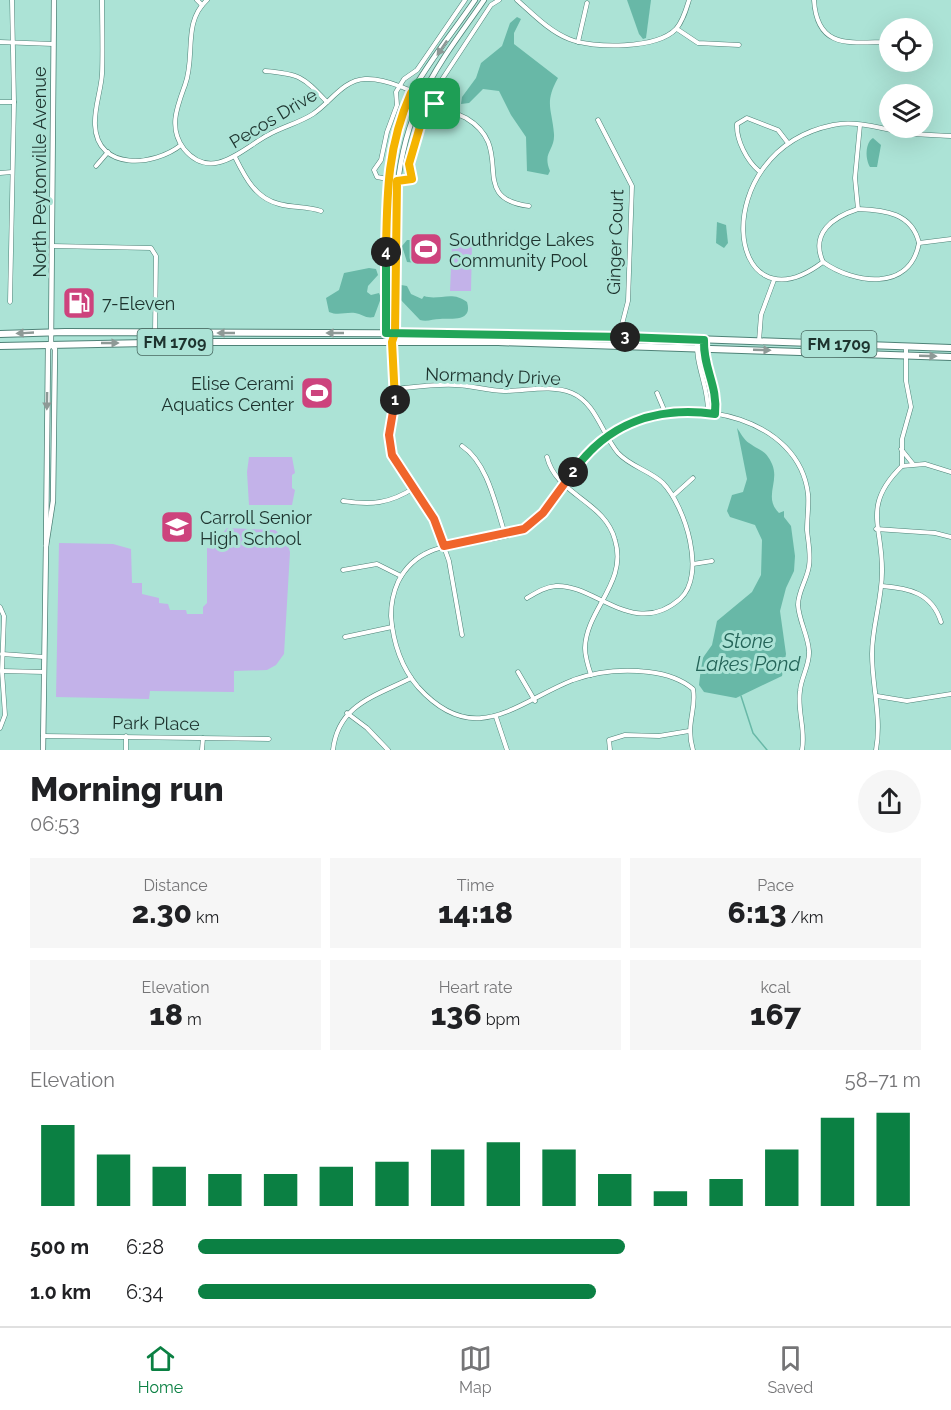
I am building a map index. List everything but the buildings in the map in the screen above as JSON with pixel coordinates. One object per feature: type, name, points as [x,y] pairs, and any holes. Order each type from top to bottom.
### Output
[{"type":"main road","name":"FM 1709","points":[[0,334],[155,332],[619,336],[951,348]]},
{"type":"main road","name":"FM 1709","points":[[0,346],[51,343],[392,342],[700,348],[951,357]]},
{"type":"street","points":[[10,302],[14,102],[12,0]]},
{"type":"street","name":"North Peytonville Avenue","points":[[51,343],[54,0]]},
{"type":"street","points":[[102,0],[102,75],[94,125],[98,140],[108,152],[132,162],[152,161],[169,154],[181,145],[176,134],[174,117],[189,73],[191,26],[207,0]]},
{"type":"street","points":[[197,0],[202,5]]},
{"type":"street","points":[[465,0],[417,70],[404,79],[399,87],[381,160],[374,170],[377,177],[397,181],[412,179],[409,164],[423,116],[432,111],[435,104],[438,94],[437,87],[490,5],[500,0]]},
{"type":"street","points":[[392,342],[386,333],[387,180],[393,143],[411,93],[475,0]]},
{"type":"street","points":[[462,635],[444,546],[434,519],[395,463],[390,448],[389,435],[396,389],[392,342],[395,333],[397,181],[421,97],[484,0]]},
{"type":"street","points":[[518,0],[554,31],[578,42],[613,44],[654,42],[664,38],[676,29],[689,0]]},
{"type":"street","points":[[814,0],[819,22],[835,40],[849,44],[879,43]]},
{"type":"street","points":[[578,42],[588,3]]},
{"type":"street","points":[[676,29],[698,43],[739,45]]},
{"type":"street","points":[[0,42],[53,44]]},
{"type":"street","points":[[265,71],[293,74],[306,81],[327,102]]},
{"type":"street","name":"Pecos Drive","points":[[181,145],[188,153],[210,162],[225,162],[266,136],[312,115],[343,88],[360,80],[382,81],[421,97],[478,126],[492,150],[496,191],[507,201],[529,206]]},
{"type":"street","points":[[0,102],[14,102]]},
{"type":"street","points":[[759,171],[750,163],[736,131],[736,124],[747,118],[778,130],[788,143]]},
{"type":"street","name":"Ginger Court","points":[[598,120],[632,186],[628,301],[619,336]]},
{"type":"street","points":[[824,262],[804,277],[774,280],[758,270],[750,259],[743,242],[741,226],[746,203],[759,171],[788,143],[802,135],[835,124],[860,125],[908,133],[951,135]]},
{"type":"street","points":[[858,209],[855,178],[860,125]]},
{"type":"street","points":[[96,166],[108,152]]},
{"type":"street","points":[[235,157],[247,180],[259,195],[278,204],[310,207],[321,211]]},
{"type":"street","points":[[0,173],[12,172]]},
{"type":"street","points":[[858,209],[881,210],[898,215],[910,224],[919,243],[912,262],[899,273],[880,279],[863,280],[843,275],[824,262],[818,244],[826,226],[840,216],[858,209]]},
{"type":"street","points":[[919,243],[951,239]]},
{"type":"street","points":[[52,246],[151,248],[156,256],[155,332]]},
{"type":"street","points":[[759,341],[761,315],[774,280]]},
{"type":"street","points":[[701,339],[698,368],[707,389],[708,413]]},
{"type":"street","points":[[43,750],[48,349],[51,343],[55,349],[53,509],[46,546]]},
{"type":"street","points":[[902,466],[900,448],[911,407],[906,346]]},
{"type":"street","points":[[700,348],[715,389],[715,414]]},
{"type":"street","name":"Normandy Drive","points":[[396,389],[454,385],[502,391],[560,389],[573,393],[586,403],[627,462],[659,480],[673,496],[681,514],[693,564]]},
{"type":"street","points":[[657,393],[665,412]]},
{"type":"street","points":[[693,750],[689,731],[694,692],[691,686],[679,680],[644,671],[610,671],[571,681],[535,701],[496,716],[471,717],[449,711],[429,697],[411,678],[397,649],[392,627],[391,603],[401,576],[422,556],[444,546],[506,534],[529,525],[543,513],[586,455],[607,436],[634,422],[665,412],[708,413],[744,422],[774,438],[793,458],[804,479],[808,499],[810,565],[798,605],[810,655],[799,699],[804,730],[802,750]]},
{"type":"street","points":[[47,418],[55,418]]},
{"type":"street","points":[[462,446],[471,454],[483,474],[506,534]]},
{"type":"street","points":[[900,448],[913,464]]},
{"type":"street","points":[[547,457],[553,474],[598,511],[615,539],[617,568],[585,642],[591,675]]},
{"type":"street","points":[[876,750],[879,726],[873,636],[882,586],[882,566],[876,529],[877,504],[895,473],[902,466],[925,464],[951,472]]},
{"type":"street","points":[[673,496],[693,478]]},
{"type":"street","points":[[343,501],[368,505],[382,503],[414,488]]},
{"type":"street","points":[[876,529],[925,532],[951,537]]},
{"type":"street","points":[[527,598],[545,588],[557,586],[576,590],[602,603],[634,612],[667,608],[688,589],[693,564],[712,561]]},
{"type":"street","points":[[343,570],[377,564],[401,576]]},
{"type":"street","points":[[882,586],[903,588],[921,594],[938,611],[942,622]]},
{"type":"street","points":[[0,607],[4,616],[1,662],[5,715],[0,728]]},
{"type":"street","points":[[345,637],[392,627]]},
{"type":"street","points":[[2,654],[44,657]]},
{"type":"street","points":[[2,671],[44,672]]},
{"type":"street","points":[[518,672],[535,701]]},
{"type":"street","points":[[333,750],[337,729],[347,713],[362,700],[411,678]]},
{"type":"street","points":[[877,696],[907,701],[951,694]]},
{"type":"street","points":[[347,713],[367,728],[388,750]]},
{"type":"street","points":[[496,716],[507,750]]},
{"type":"street","points":[[610,750],[609,740],[619,736],[659,736],[689,731]]},
{"type":"street","name":"Park Place","points":[[43,736],[269,739]]},
{"type":"street","points":[[126,736],[126,750]]},
{"type":"street","points":[[202,750],[203,738]]},
{"type":"shaded area","name":"Southridge Lakes Community Pool","points":[[423,237],[440,244],[432,263],[422,263],[416,250],[412,248],[416,239],[421,241]]},
{"type":"shaded area","points":[[452,245],[472,245],[471,291],[450,291]]},
{"type":"shaded area","points":[[249,457],[292,457],[295,473],[292,475],[292,488],[295,490],[292,505],[249,505],[247,472]]},
{"type":"shaded area","points":[[227,528],[275,530],[286,539],[290,552],[284,654],[276,665],[267,670],[234,671],[234,692],[150,691],[149,699],[56,697],[59,543],[113,544],[131,549],[132,583],[142,583],[142,594],[159,598],[159,603],[168,604],[170,610],[186,610],[187,614],[203,614],[203,607],[207,603],[207,548],[214,549],[217,533],[222,534]]},
{"type":"water","points":[[627,0],[651,0],[646,38],[643,39],[639,34]]},
{"type":"water","points":[[517,17],[521,19],[514,33],[514,44],[558,78],[550,100],[554,140],[547,160],[550,171],[548,175],[527,171],[526,137],[499,91],[483,89],[469,103],[461,104],[462,97],[476,78],[481,63],[502,46],[510,23]]},
{"type":"water","points":[[873,138],[881,145],[877,167],[870,167],[868,164],[867,147]]},
{"type":"water","points":[[717,222],[726,225],[728,243],[724,248],[716,243]]},
{"type":"water","points":[[407,240],[414,240],[411,247],[416,250],[417,263],[407,262],[402,246]]},
{"type":"water","points":[[369,268],[376,269],[378,275],[368,286],[367,292],[371,295],[379,293],[381,298],[374,317],[355,313],[329,312],[326,298],[339,290],[344,273]]},
{"type":"water","points":[[401,285],[407,286],[411,294],[422,299],[424,296],[451,296],[461,299],[467,302],[467,313],[460,318],[420,320],[399,298]]},
{"type":"water","name":"Stone Lakes Pond","points":[[737,428],[747,442],[765,453],[770,459],[774,471],[772,501],[779,513],[784,511],[784,517],[791,526],[795,556],[794,571],[786,588],[780,611],[786,654],[782,676],[736,698],[704,692],[699,685],[702,659],[712,645],[717,621],[752,592],[761,575],[762,540],[755,525],[730,517],[727,511],[732,495],[743,492],[747,479]]},
{"type":"waterway","points":[[741,696],[753,733],[767,750]]},
{"type":"place","name":"Southridge Lakes Community Pool","points":[[426,249]]},
{"type":"place","name":"7-Eleven","points":[[79,303]]},
{"type":"place","name":"Elise Cerami Aquatics Center","points":[[317,393]]},
{"type":"place","name":"Carroll Senior High School","points":[[177,527]]},
{"type":"route","points":[[435,104],[411,93],[393,143],[387,180],[386,333],[395,333],[398,333],[460,333],[554,334],[704,340],[706,367],[717,397],[715,414],[691,411],[665,412],[644,417],[607,436],[586,455],[543,513],[524,529],[444,546],[434,519],[395,463],[389,435],[396,389],[392,342],[395,333],[397,181],[412,179],[409,164],[418,131],[423,116],[432,111],[435,104]]}]
